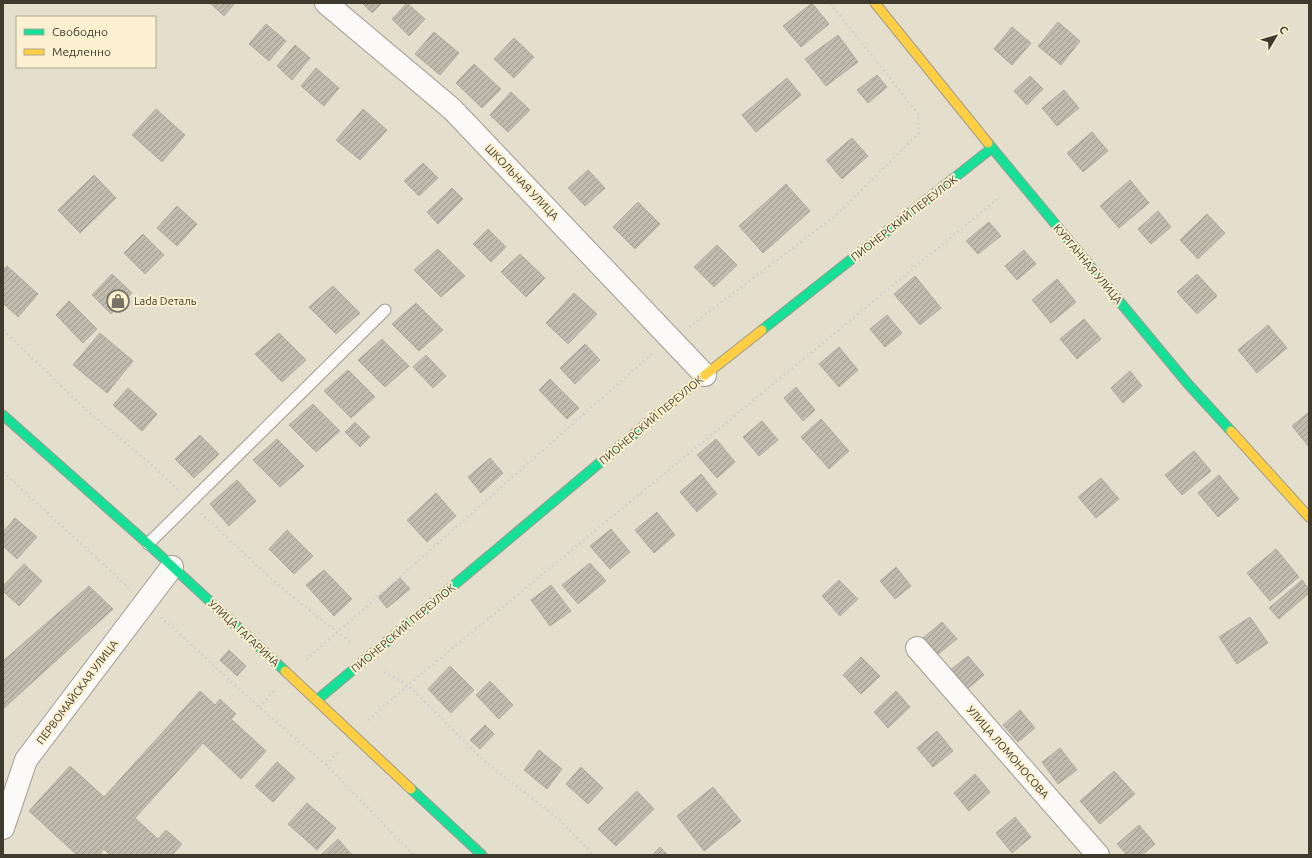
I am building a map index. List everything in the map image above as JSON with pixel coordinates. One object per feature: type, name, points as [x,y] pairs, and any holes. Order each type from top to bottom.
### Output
[{"type":"street","name":"ШКОЛЬНАЯ УЛИЦА","points":[[326,3],[452,109],[705,375]]},
{"type":"street","name":"КУРГАННАЯ УЛИЦА","points":[[875,3],[992,148],[1188,384],[1309,517]]},
{"type":"street","name":"ПИОНЕРСКИЙ ПЕРЕУЛОК","points":[[317,700],[705,375],[992,148]]},
{"type":"street","name":"УЛИЦА ГАГАРИНА","points":[[3,415],[148,544],[482,855]]},
{"type":"street","name":"ПЕРВОМАЙСКАЯ УЛИЦА","points":[[3,828],[26,760],[172,567]]},
{"type":"street","name":"УЛИЦА ЛОМОНОСОВА","points":[[917,648],[1098,855]]},
{"type":"lane","points":[[148,544],[385,310]]},
{"type":"path","points":[[259,707],[290,675],[336,632],[671,339],[687,329],[834,217],[919,133],[919,115],[830,3]]},
{"type":"path","points":[[326,765],[352,733],[408,685],[1000,198]]},
{"type":"path","points":[[3,472],[259,707],[326,765],[414,855]]},
{"type":"path","points":[[380,670],[408,685],[482,759],[561,821],[593,855]]},
{"type":"building","points":[[210,3],[235,3],[224,16]]},
{"type":"building","points":[[362,3],[382,3],[372,13]]},
{"type":"building","points":[[407,3],[425,19],[409,36],[392,19]]},
{"type":"building","points":[[812,3],[829,24],[801,47],[783,26]]},
{"type":"building","points":[[1058,22],[1080,41],[1061,65],[1038,46]]},
{"type":"building","points":[[266,24],[286,41],[269,61],[249,44]]},
{"type":"building","points":[[1012,27],[1031,43],[1012,65],[994,49]]},
{"type":"building","points":[[434,32],[459,53],[440,75],[415,54]]},
{"type":"building","points":[[838,35],[858,62],[826,86],[805,59]]},
{"type":"building","points":[[514,38],[534,57],[514,78],[494,59]]},
{"type":"building","points":[[295,45],[310,58],[292,80],[277,66]]},
{"type":"building","points":[[474,64],[501,89],[482,108],[456,83]]},
{"type":"building","points":[[316,68],[339,88],[324,106],[301,86]]},
{"type":"building","points":[[877,75],[887,87],[868,103],[857,90]]},
{"type":"building","points":[[1030,76],[1043,89],[1027,105],[1014,91]]},
{"type":"building","points":[[787,78],[801,95],[756,132],[742,115]]},
{"type":"building","points":[[1064,90],[1079,108],[1057,126],[1042,108]]},
{"type":"building","points":[[511,92],[530,110],[508,132],[490,115]]},
{"type":"building","points":[[156,109],[185,135],[162,162],[132,135]]},
{"type":"building","points":[[363,109],[387,130],[360,160],[336,140]]},
{"type":"building","points":[[1092,132],[1108,151],[1083,172],[1067,153]]},
{"type":"building","points":[[852,138],[868,156],[842,179],[826,160]]},
{"type":"building","points":[[423,163],[438,178],[419,196],[404,181]]},
{"type":"building","points":[[588,170],[605,188],[585,206],[568,188]]},
{"type":"building","points":[[94,175],[116,198],[80,233],[58,210]]},
{"type":"building","points":[[1130,180],[1149,203],[1119,228],[1100,206]]},
{"type":"building","points":[[786,184],[810,211],[763,253],[739,226]]},
{"type":"building","points":[[452,188],[463,199],[438,224],[427,212]]},
{"type":"building","points":[[638,202],[660,224],[635,249],[613,227]]},
{"type":"building","points":[[177,206],[197,224],[177,246],[157,228]]},
{"type":"building","points":[[1158,211],[1171,227],[1151,244],[1138,229]]},
{"type":"building","points":[[1207,214],[1225,233],[1198,259],[1180,240]]},
{"type":"building","points":[[989,222],[1001,236],[978,254],[966,241]]},
{"type":"building","points":[[488,229],[506,247],[491,262],[473,244]]},
{"type":"building","points":[[143,234],[164,255],[145,274],[124,253]]},
{"type":"building","points":[[717,245],[737,265],[714,287],[694,267]]},
{"type":"building","points":[[438,249],[465,276],[441,297],[414,270]]},
{"type":"building","points":[[1024,250],[1036,264],[1017,280],[1005,266]]},
{"type":"building","points":[[520,254],[545,278],[526,297],[501,272]]},
{"type":"building","points":[[7,266],[38,294],[18,317],[3,303],[3,270]]},
{"type":"building","points":[[112,274],[132,293],[111,314],[92,295]]},
{"type":"building","points":[[1197,274],[1217,296],[1197,314],[1177,292]]},
{"type":"building","points":[[915,276],[941,308],[920,325],[894,294]]},
{"type":"building","points":[[1057,279],[1076,302],[1051,323],[1032,300]]},
{"type":"building","points":[[333,286],[360,313],[336,334],[309,307]]},
{"type":"building","points":[[574,293],[597,314],[568,344],[546,323]]},
{"type":"building","points":[[69,301],[97,329],[83,343],[56,315]]},
{"type":"building","points":[[416,303],[443,330],[419,351],[392,324]]},
{"type":"building","points":[[887,315],[902,333],[885,347],[870,329]]},
{"type":"building","points":[[1084,319],[1101,339],[1077,359],[1060,339]]},
{"type":"building","points":[[1268,325],[1287,348],[1257,373],[1238,350]]},
{"type":"building","points":[[100,333],[133,361],[107,393],[73,365]]},
{"type":"building","points":[[279,333],[306,360],[282,382],[255,354]]},
{"type":"building","points":[[382,339],[409,366],[385,387],[358,360]]},
{"type":"building","points":[[585,344],[600,360],[575,384],[560,368]]},
{"type":"building","points":[[839,347],[858,370],[839,387],[819,364]]},
{"type":"building","points":[[426,355],[446,376],[433,388],[413,367]]},
{"type":"building","points":[[348,370],[375,397],[351,418],[324,391]]},
{"type":"building","points":[[1130,371],[1142,386],[1123,403],[1111,388]]},
{"type":"building","points":[[550,379],[579,408],[567,419],[539,390]]},
{"type":"building","points":[[796,387],[815,410],[803,421],[784,398]]},
{"type":"building","points":[[128,388],[157,414],[142,431],[113,405]]},
{"type":"building","points":[[313,404],[340,431],[316,452],[289,425]]},
{"type":"building","points":[[1309,412],[1309,447],[1292,426]]},
{"type":"building","points":[[821,419],[849,451],[829,469],[801,437]]},
{"type":"building","points":[[762,421],[778,440],[759,456],[743,437]]},
{"type":"building","points":[[355,422],[370,437],[360,447],[345,432]]},
{"type":"building","points":[[200,435],[219,454],[194,478],[175,459]]},
{"type":"building","points":[[277,439],[304,466],[280,487],[253,460]]},
{"type":"building","points":[[716,439],[735,462],[717,478],[697,455]]},
{"type":"building","points":[[1194,451],[1211,471],[1182,495],[1165,475]]},
{"type":"building","points":[[490,458],[503,473],[481,493],[468,477]]},
{"type":"building","points":[[701,474],[717,494],[697,512],[680,492]]},
{"type":"building","points":[[1219,475],[1239,499],[1218,517],[1198,493]]},
{"type":"building","points":[[1101,478],[1119,499],[1096,518],[1078,497]]},
{"type":"building","points":[[237,480],[256,501],[229,526],[210,504]]},
{"type":"building","points":[[436,493],[456,516],[427,542],[407,520]]},
{"type":"building","points":[[657,512],[675,535],[654,553],[635,530]]},
{"type":"building","points":[[15,518],[37,537],[17,559],[3,546],[3,532]]},
{"type":"building","points":[[611,529],[630,552],[610,569],[590,546]]},
{"type":"building","points":[[287,530],[313,556],[294,574],[269,549]]},
{"type":"building","points":[[1276,549],[1299,577],[1270,601],[1247,573]]},
{"type":"building","points":[[590,563],[606,581],[578,604],[562,585]]},
{"type":"building","points":[[24,564],[42,581],[19,606],[3,591],[3,586]]},
{"type":"building","points":[[896,567],[911,586],[895,599],[880,581]]},
{"type":"building","points":[[324,570],[352,599],[334,616],[306,585]]},
{"type":"building","points":[[400,578],[410,589],[387,608],[378,597]]},
{"type":"building","points":[[839,580],[858,599],[840,616],[822,596]]},
{"type":"building","points":[[1302,580],[1309,589],[1309,593],[1279,619],[1269,608]]},
{"type":"building","points":[[551,585],[571,611],[550,626],[531,600]]},
{"type":"building","points":[[89,586],[113,609],[3,709],[3,661]]},
{"type":"building","points":[[1250,617],[1268,643],[1237,664],[1219,637]]},
{"type":"building","points":[[942,622],[957,639],[937,655],[923,638]]},
{"type":"building","points":[[229,650],[246,666],[237,676],[220,660]]},
{"type":"building","points":[[968,656],[984,675],[966,690],[949,671]]},
{"type":"building","points":[[861,657],[880,676],[861,694],[843,675]]},
{"type":"building","points":[[450,666],[474,690],[451,713],[428,689]]},
{"type":"building","points":[[490,681],[513,705],[499,719],[476,695]]},
{"type":"building","points":[[200,691],[215,705],[220,699],[236,714],[231,719],[266,751],[241,779],[203,743],[135,818],[158,839],[166,830],[182,844],[172,855],[110,855],[104,849],[99,855],[77,855],[29,811],[70,766],[104,797]]},
{"type":"building","points":[[896,691],[910,707],[888,728],[874,712]]},
{"type":"building","points":[[1020,710],[1035,728],[1018,742],[1003,725]]},
{"type":"building","points":[[485,725],[494,734],[480,749],[470,740]]},
{"type":"building","points":[[937,731],[953,751],[933,767],[917,748]]},
{"type":"building","points":[[1060,748],[1077,770],[1058,784],[1042,762]]},
{"type":"building","points":[[539,750],[562,769],[547,789],[524,770]]},
{"type":"building","points":[[277,762],[295,778],[273,802],[255,786]]},
{"type":"building","points":[[581,767],[603,788],[588,804],[566,784]]},
{"type":"building","points":[[1114,771],[1135,794],[1100,824],[1080,801]]},
{"type":"building","points":[[975,774],[990,792],[969,811],[954,793]]},
{"type":"building","points":[[713,787],[741,821],[704,851],[677,816]]},
{"type":"building","points":[[637,791],[654,809],[616,846],[598,829]]},
{"type":"building","points":[[307,803],[336,828],[317,850],[288,824]]},
{"type":"building","points":[[1015,817],[1031,837],[1012,853],[996,833]]},
{"type":"building","points":[[1139,825],[1155,844],[1142,855],[1127,855],[1117,844]]},
{"type":"building","points":[[338,839],[352,855],[321,855]]},
{"type":"building","points":[[660,847],[668,855],[652,855]]},
{"type":"traffic: fast","points":[[988,143],[1188,384],[1231,431]]},
{"type":"traffic: fast","points":[[762,330],[992,148]]},
{"type":"traffic: fast","points":[[3,415],[148,544],[285,671]]},
{"type":"traffic: fast","points":[[317,700],[646,424]]},
{"type":"traffic: fast","points":[[411,789],[482,855]]},
{"type":"traffic: slow","points":[[875,3],[988,143]]},
{"type":"traffic: slow","points":[[646,424],[762,330]]},
{"type":"traffic: slow","points":[[1231,431],[1309,517]]},
{"type":"traffic: slow","points":[[285,671],[411,789]]},
{"type":"place","name":"Lada Dеталь","points":[[118,301]]}]
